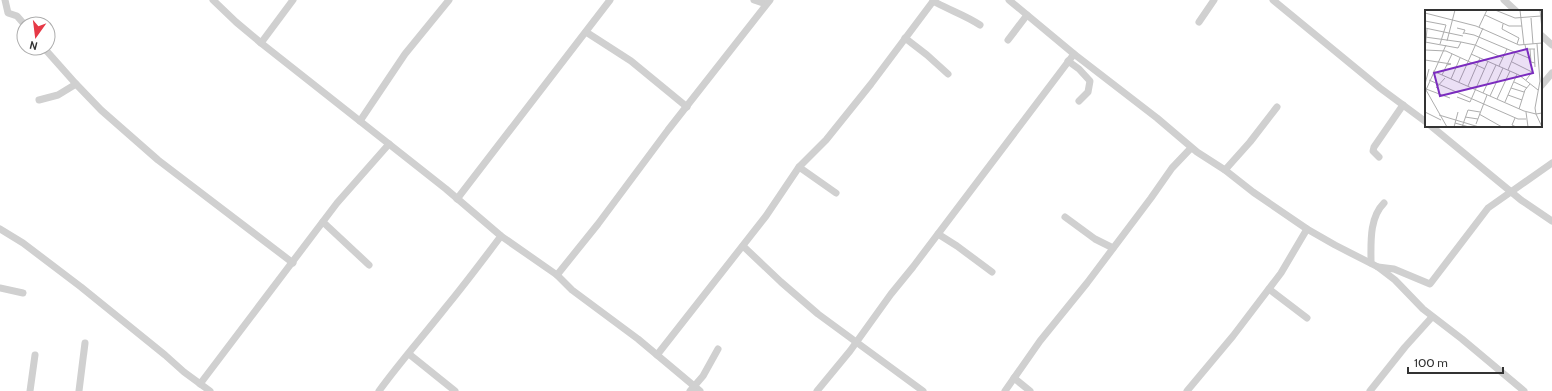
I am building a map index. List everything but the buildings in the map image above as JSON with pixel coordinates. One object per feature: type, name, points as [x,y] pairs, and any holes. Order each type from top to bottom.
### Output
[{"type":"street","points":[[5,0],[8,13],[17,16]]},
{"type":"street","points":[[213,0],[261,43],[389,144],[501,236],[557,275],[572,290],[638,338],[695,389],[718,349]]},
{"type":"street","points":[[261,43],[293,0]]},
{"type":"street","points":[[360,121],[405,54],[449,0]]},
{"type":"street","points":[[457,199],[610,0]]},
{"type":"street","points":[[557,275],[598,224],[768,2],[754,0]]},
{"type":"street","points":[[657,355],[766,216],[799,167],[826,140],[871,84],[934,0],[945,8],[967,16],[980,25]]},
{"type":"street","points":[[1009,0],[1074,54],[1157,118],[1191,148],[1225,170],[1253,192],[1307,229],[1378,267],[1395,280],[1417,304],[1432,317],[1462,339],[1524,391]]},
{"type":"street","points":[[1199,22],[1214,0]]},
{"type":"street","points":[[1273,0],[1380,88],[1425,121]]},
{"type":"street","points":[[1504,0],[1515,10]]},
{"type":"street","points":[[1008,40],[1027,15]]},
{"type":"street","points":[[586,32],[631,61],[687,107]]},
{"type":"street","points":[[1542,36],[1552,45]]},
{"type":"street","points":[[905,38],[948,74]]},
{"type":"street","points":[[817,391],[857,342],[891,294],[1039,102],[1074,54]]},
{"type":"street","points":[[51,56],[101,110],[158,160],[293,263]]},
{"type":"street","points":[[1068,61],[1079,69],[1091,83],[1088,92],[1079,101]]},
{"type":"street","points":[[1542,85],[1552,73]]},
{"type":"street","points":[[39,100],[58,96],[76,84]]},
{"type":"street","points":[[1379,157],[1373,152],[1374,147],[1404,105]]},
{"type":"street","points":[[1225,170],[1250,142],[1277,107]]},
{"type":"street","points":[[1432,127],[1512,192],[1552,221]]},
{"type":"street","points":[[200,384],[337,203],[389,144]]},
{"type":"street","points":[[1004,391],[1172,168],[1191,148]]},
{"type":"street","points":[[1378,267],[1394,269],[1430,284],[1488,208],[1552,163]]},
{"type":"street","points":[[799,167],[836,193]]},
{"type":"street","points":[[1371,263],[1374,219],[1378,210],[1384,203]]},
{"type":"street","points":[[1065,217],[1095,239],[1113,248]]},
{"type":"street","points":[[323,222],[369,265]]},
{"type":"street","points":[[0,229],[23,243],[81,287],[210,391]]},
{"type":"street","points":[[1187,391],[1281,273],[1307,229]]},
{"type":"street","points":[[938,234],[992,272]]},
{"type":"street","points":[[379,391],[400,362],[409,354],[501,236]]},
{"type":"street","points":[[743,246],[818,314],[923,391]]},
{"type":"street","points":[[0,288],[23,293]]},
{"type":"street","points":[[1269,289],[1307,318]]},
{"type":"street","points":[[1371,391],[1405,347],[1432,317]]},
{"type":"street","points":[[79,391],[85,342]]},
{"type":"street","points":[[409,354],[455,391]]},
{"type":"street","points":[[30,391],[35,355]]},
{"type":"street","points":[[1014,378],[1030,391]]}]
